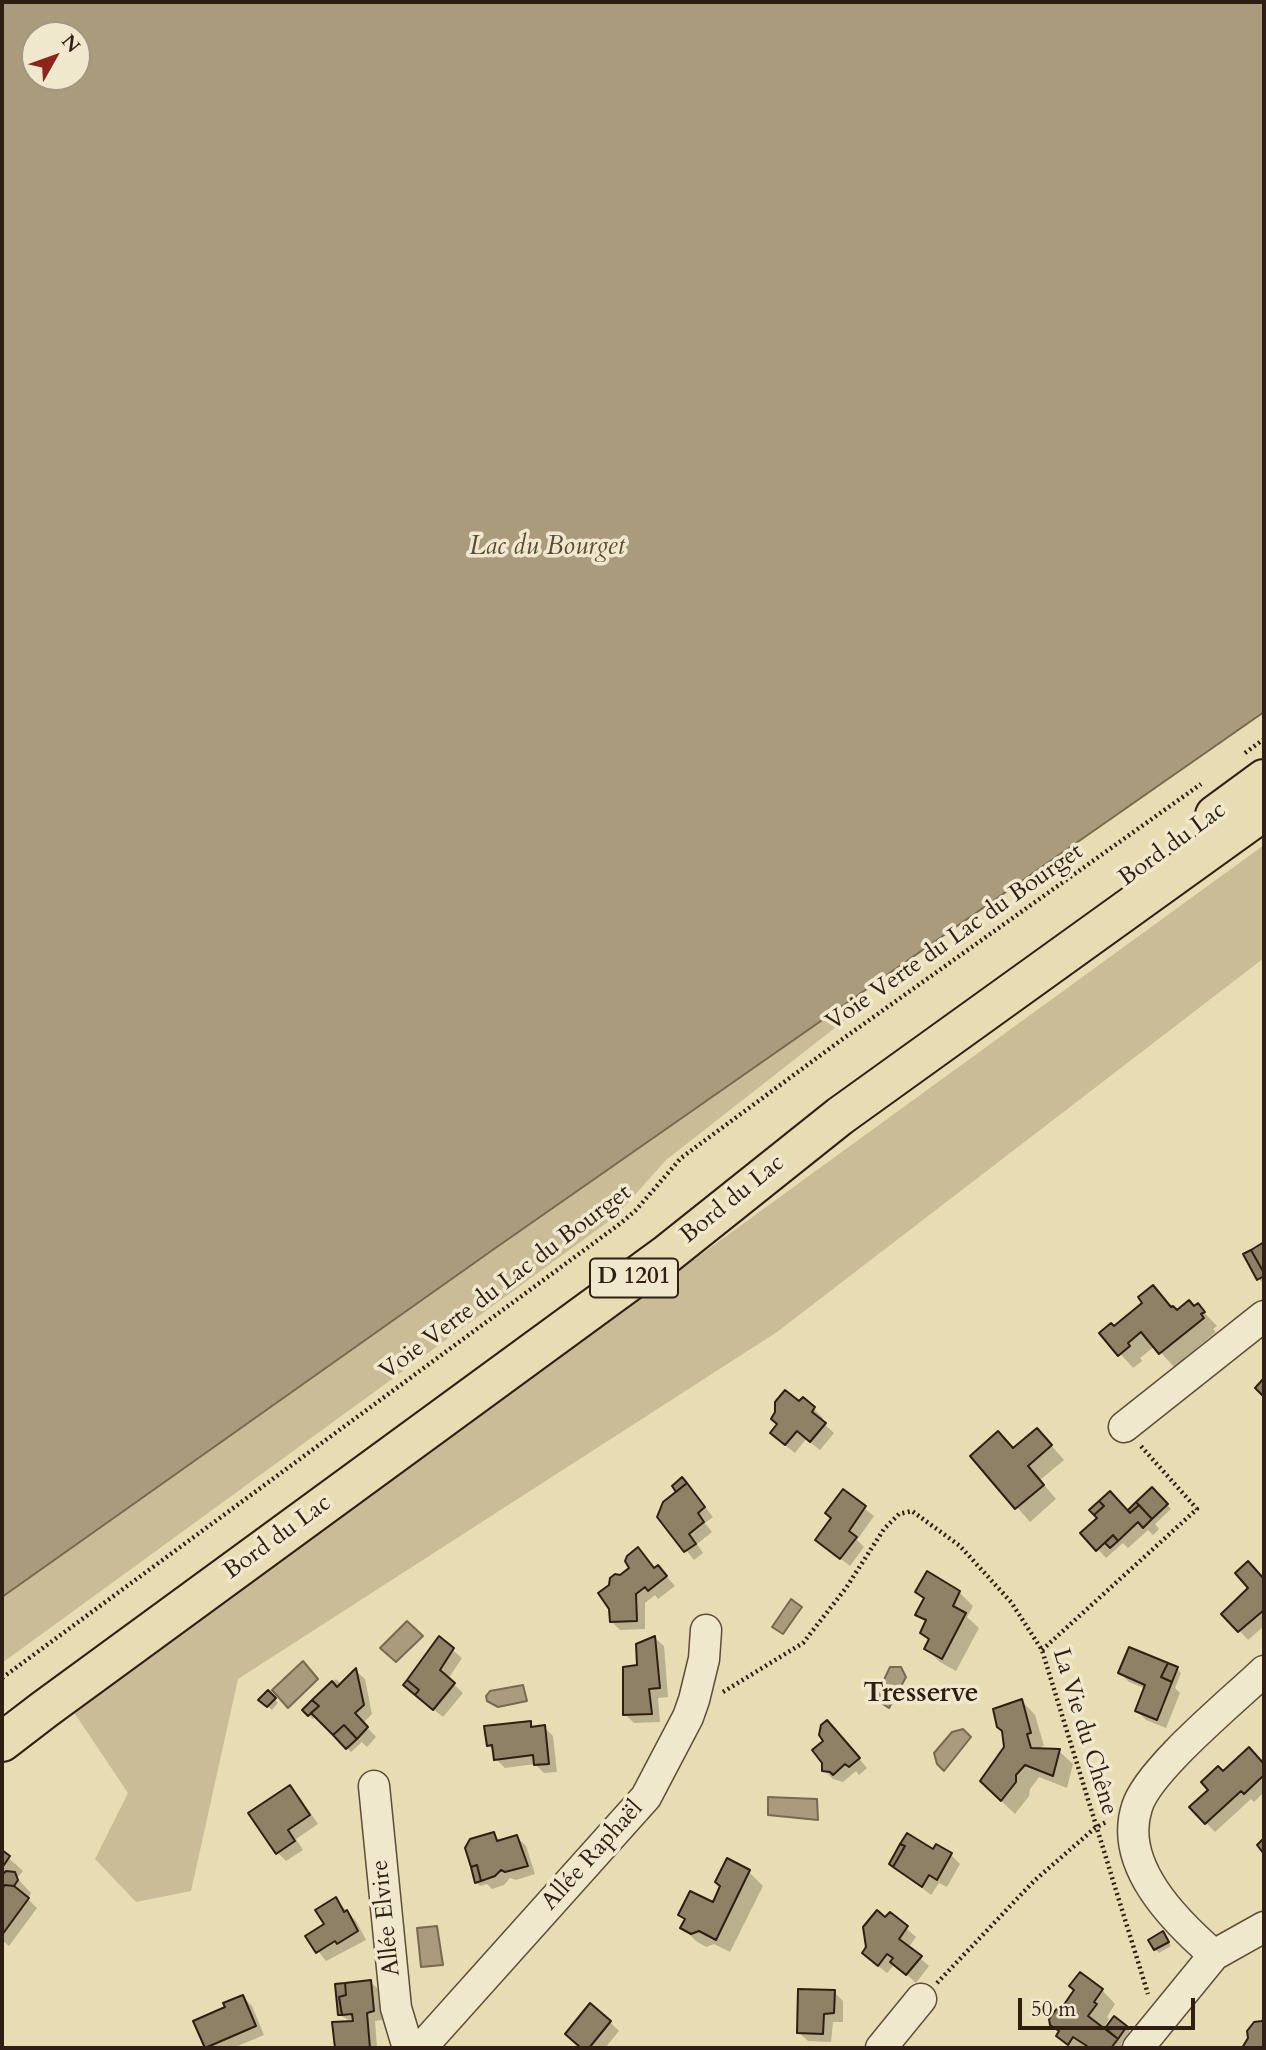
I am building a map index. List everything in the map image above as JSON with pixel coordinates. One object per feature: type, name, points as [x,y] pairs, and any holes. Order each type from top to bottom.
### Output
[{"type":"main road","name":"Bord du Lac","points":[[2,1710],[621,1256],[1253,767]]},
{"type":"main road","name":"Bord du Lac","points":[[2,1742],[667,1254],[840,1116],[1264,811]]},
{"type":"street","points":[[1124,1427],[1264,1316]]},
{"type":"street","name":"Allée Raphaël","points":[[421,2048],[646,1797],[694,1700],[704,1659],[706,1630]]},
{"type":"street","points":[[1214,1955],[1173,1914],[1148,1882],[1139,1861],[1135,1839],[1137,1806],[1148,1786],[1167,1764],[1264,1671]]},
{"type":"street","name":"Allée Elvire","points":[[374,1786],[396,2008],[408,2048]]},
{"type":"street","points":[[1138,2048],[1214,1955],[1264,1927]]},
{"type":"street","points":[[881,2048],[921,1999]]},
{"type":"path","points":[[1253,767],[1264,739]]},
{"type":"path","name":"Voie Verte du Lac du Bourget","points":[[2,1678],[621,1223],[636,1210],[681,1158],[1207,779]]},
{"type":"path","points":[[1042,1650],[1197,1508],[1124,1427]]},
{"type":"path","name":"La Vie du Chêne","points":[[694,1700],[728,1690],[803,1643],[846,1588],[884,1529],[899,1514],[912,1511],[960,1546],[1011,1602],[1042,1650],[1095,1828],[1158,2024]]},
{"type":"path","points":[[921,1999],[1034,1881],[1095,1828],[1137,1806]]},
{"type":"shaded area","points":[[1264,845],[1264,958],[777,1332],[238,1679],[191,1891],[136,1902],[95,1859],[128,1793],[73,1711]]},
{"type":"shaded area","points":[[849,962],[864,1003],[859,1009],[666,1160],[616,1216],[2,1663],[2,1439]]},
{"type":"water","name":"Lac du Bourget","points":[[2,2],[1264,2],[1264,712],[494,1249],[2,1597]]},
{"type":"water","points":[[791,1599],[802,1607],[783,1634],[772,1627]]},
{"type":"water","points":[[407,1621],[423,1636],[396,1662],[380,1648]]},
{"type":"water","points":[[303,1661],[318,1679],[288,1708],[272,1690]]},
{"type":"water","points":[[890,1667],[901,1667],[906,1677],[889,1708],[875,1699]]},
{"type":"water","points":[[523,1685],[527,1701],[498,1707],[487,1701],[486,1696],[490,1691]]},
{"type":"water","points":[[963,1729],[971,1737],[944,1771],[937,1764],[934,1753],[952,1732]]},
{"type":"water","points":[[768,1797],[817,1799],[818,1820],[768,1815]]},
{"type":"water","points":[[437,1926],[443,1965],[421,1967],[417,1928]]},
{"type":"building","points":[[1264,1242],[1264,1273],[1251,1250]]},
{"type":"building","points":[[1251,1250],[1264,1273],[1264,1276],[1257,1280],[1243,1254]]},
{"type":"building","points":[[1153,1285],[1171,1307],[1177,1310],[1189,1300],[1194,1306],[1198,1303],[1205,1312],[1201,1314],[1204,1318],[1159,1354],[1141,1332],[1118,1356],[1099,1333],[1111,1323],[1114,1326],[1142,1303],[1138,1297]]},
{"type":"building","points":[[1264,1378],[1264,1397],[1255,1388]]},
{"type":"building","points":[[785,1390],[799,1401],[803,1397],[815,1407],[812,1412],[826,1423],[810,1442],[797,1431],[785,1445],[770,1433],[777,1424],[771,1419],[775,1412],[775,1402]]},
{"type":"building","points":[[1037,1428],[1052,1445],[1028,1466],[1044,1485],[1015,1509],[970,1456],[998,1431],[1013,1448]]},
{"type":"building","points":[[682,1477],[687,1483],[676,1492],[672,1486]]},
{"type":"building","points":[[687,1483],[705,1507],[698,1513],[704,1522],[689,1534],[696,1544],[684,1552],[657,1517],[663,1502]]},
{"type":"building","points":[[1152,1487],[1168,1504],[1152,1519],[1136,1502]]},
{"type":"building","points":[[843,1489],[866,1506],[849,1531],[857,1537],[840,1559],[815,1540],[831,1518],[825,1513]]},
{"type":"building","points":[[1110,1491],[1130,1513],[1139,1505],[1152,1519],[1143,1528],[1138,1522],[1118,1541],[1113,1535],[1096,1551],[1080,1533],[1097,1518],[1094,1515],[1104,1506],[1099,1501]]},
{"type":"building","points":[[1099,1501],[1104,1506],[1094,1515],[1089,1510]]},
{"type":"building","points":[[1136,1502],[1139,1505],[1130,1513],[1128,1510]]},
{"type":"building","points":[[1113,1535],[1118,1541],[1110,1548],[1105,1543]]},
{"type":"building","points":[[638,1547],[654,1568],[658,1565],[667,1576],[648,1591],[645,1587],[636,1594],[637,1621],[610,1622],[609,1609],[598,1593],[609,1585],[610,1578],[629,1568],[625,1561],[627,1556]]},
{"type":"building","points":[[1248,1561],[1264,1579],[1264,1610],[1238,1632],[1221,1614],[1248,1588],[1235,1573]]},
{"type":"building","points":[[927,1571],[960,1591],[953,1606],[966,1613],[942,1659],[924,1649],[929,1639],[920,1633],[926,1620],[915,1615],[924,1598],[915,1592]]},
{"type":"building","points":[[439,1636],[454,1648],[440,1670],[455,1683],[433,1710],[415,1695],[419,1690],[407,1680]]},
{"type":"building","points":[[655,1636],[660,1688],[649,1689],[652,1714],[623,1715],[623,1667],[637,1665],[636,1644]]},
{"type":"building","points":[[1129,1647],[1168,1663],[1161,1677],[1172,1682],[1157,1720],[1135,1711],[1145,1685],[1118,1673]]},
{"type":"building","points":[[1168,1663],[1178,1667],[1172,1682],[1161,1677]]},
{"type":"building","points":[[356,1668],[364,1705],[355,1713],[368,1727],[357,1739],[344,1725],[333,1735],[311,1713],[319,1706],[312,1700],[332,1681],[337,1687]]},
{"type":"building","points":[[407,1680],[419,1690],[415,1695],[403,1685]]},
{"type":"building","points":[[268,1690],[276,1698],[267,1707],[258,1700]]},
{"type":"building","points":[[1022,1699],[1031,1733],[1027,1734],[1031,1748],[1060,1749],[1053,1776],[1025,1765],[1001,1801],[980,1781],[1004,1747],[1002,1731],[997,1727],[993,1709]]},
{"type":"building","points":[[312,1700],[319,1706],[308,1716],[302,1710]]},
{"type":"building","points":[[827,1720],[860,1758],[849,1767],[845,1764],[833,1775],[822,1771],[822,1763],[812,1750],[823,1741],[819,1735],[821,1725]]},
{"type":"building","points":[[531,1721],[531,1727],[545,1725],[549,1764],[534,1765],[533,1755],[494,1760],[492,1745],[487,1746],[484,1726]]},
{"type":"building","points":[[344,1725],[357,1739],[346,1749],[333,1735]]},
{"type":"building","points":[[1249,1747],[1264,1764],[1264,1775],[1244,1794],[1241,1791],[1205,1824],[1189,1807],[1208,1790],[1201,1782],[1218,1766],[1223,1771]]},
{"type":"building","points":[[290,1785],[310,1815],[288,1830],[295,1841],[276,1854],[248,1813]]},
{"type":"building","points":[[494,1832],[497,1841],[517,1835],[528,1866],[505,1872],[501,1870],[495,1876],[481,1881],[477,1865],[471,1867],[465,1848],[470,1839]]},
{"type":"building","points":[[907,1833],[933,1849],[936,1844],[952,1853],[937,1880],[929,1875],[922,1887],[893,1867],[905,1846],[900,1844]]},
{"type":"building","points":[[1264,1838],[1264,1854],[1257,1845]]},
{"type":"building","points":[[900,1844],[905,1846],[893,1867],[889,1864]]},
{"type":"building","points":[[2,1850],[10,1856],[2,1868]]},
{"type":"building","points":[[727,1858],[750,1870],[716,1940],[699,1931],[691,1934],[680,1928],[685,1919],[678,1915],[690,1891],[713,1902],[720,1886],[715,1882]]},
{"type":"building","points":[[477,1865],[481,1881],[475,1883],[471,1867]]},
{"type":"building","points":[[6,1871],[15,1872],[18,1880],[14,1886],[5,1885],[2,1889],[2,1875]]},
{"type":"building","points":[[5,1885],[14,1886],[29,1898],[2,1935],[2,1889]]},
{"type":"building","points":[[336,1897],[344,1912],[347,1910],[358,1931],[316,1953],[305,1936],[324,1924],[315,1910]]},
{"type":"building","points":[[877,1910],[885,1917],[890,1912],[908,1926],[899,1939],[922,1956],[906,1975],[890,1962],[893,1958],[887,1954],[878,1966],[862,1953],[866,1947],[863,1927]]},
{"type":"building","points":[[1163,1931],[1169,1942],[1154,1950],[1148,1940]]},
{"type":"building","points":[[1080,1972],[1103,1989],[1088,2016],[1118,2039],[1111,2048],[1090,2048],[1073,2037],[1068,2045],[1056,2036],[1059,2031],[1050,2025],[1049,2019],[1058,2007],[1061,2009],[1074,1990],[1069,1986]]},
{"type":"building","points":[[371,1980],[374,2011],[367,2013],[370,2048],[335,2048],[332,2022],[353,2021],[352,2014],[342,2015],[339,1997],[346,1995],[345,1983]]},
{"type":"building","points":[[345,1983],[346,1995],[339,1997],[342,2015],[338,2015],[335,1984]]},
{"type":"building","points":[[798,1989],[835,1990],[834,2013],[824,2014],[823,2034],[797,2033]]},
{"type":"building","points":[[243,1995],[256,2026],[205,2048],[193,2021],[225,2007],[223,2003]]},
{"type":"building","points":[[590,2003],[611,2021],[589,2048],[581,2048],[565,2034]]},
{"type":"building","points":[[1114,2016],[1127,2026],[1118,2039],[1105,2028]]},
{"type":"building","points":[[1264,2018],[1264,2048],[1242,2048],[1248,2038],[1247,2031],[1254,2022]]},
{"type":"district","name":"Tresserve","points":[[921,1695]]}]
